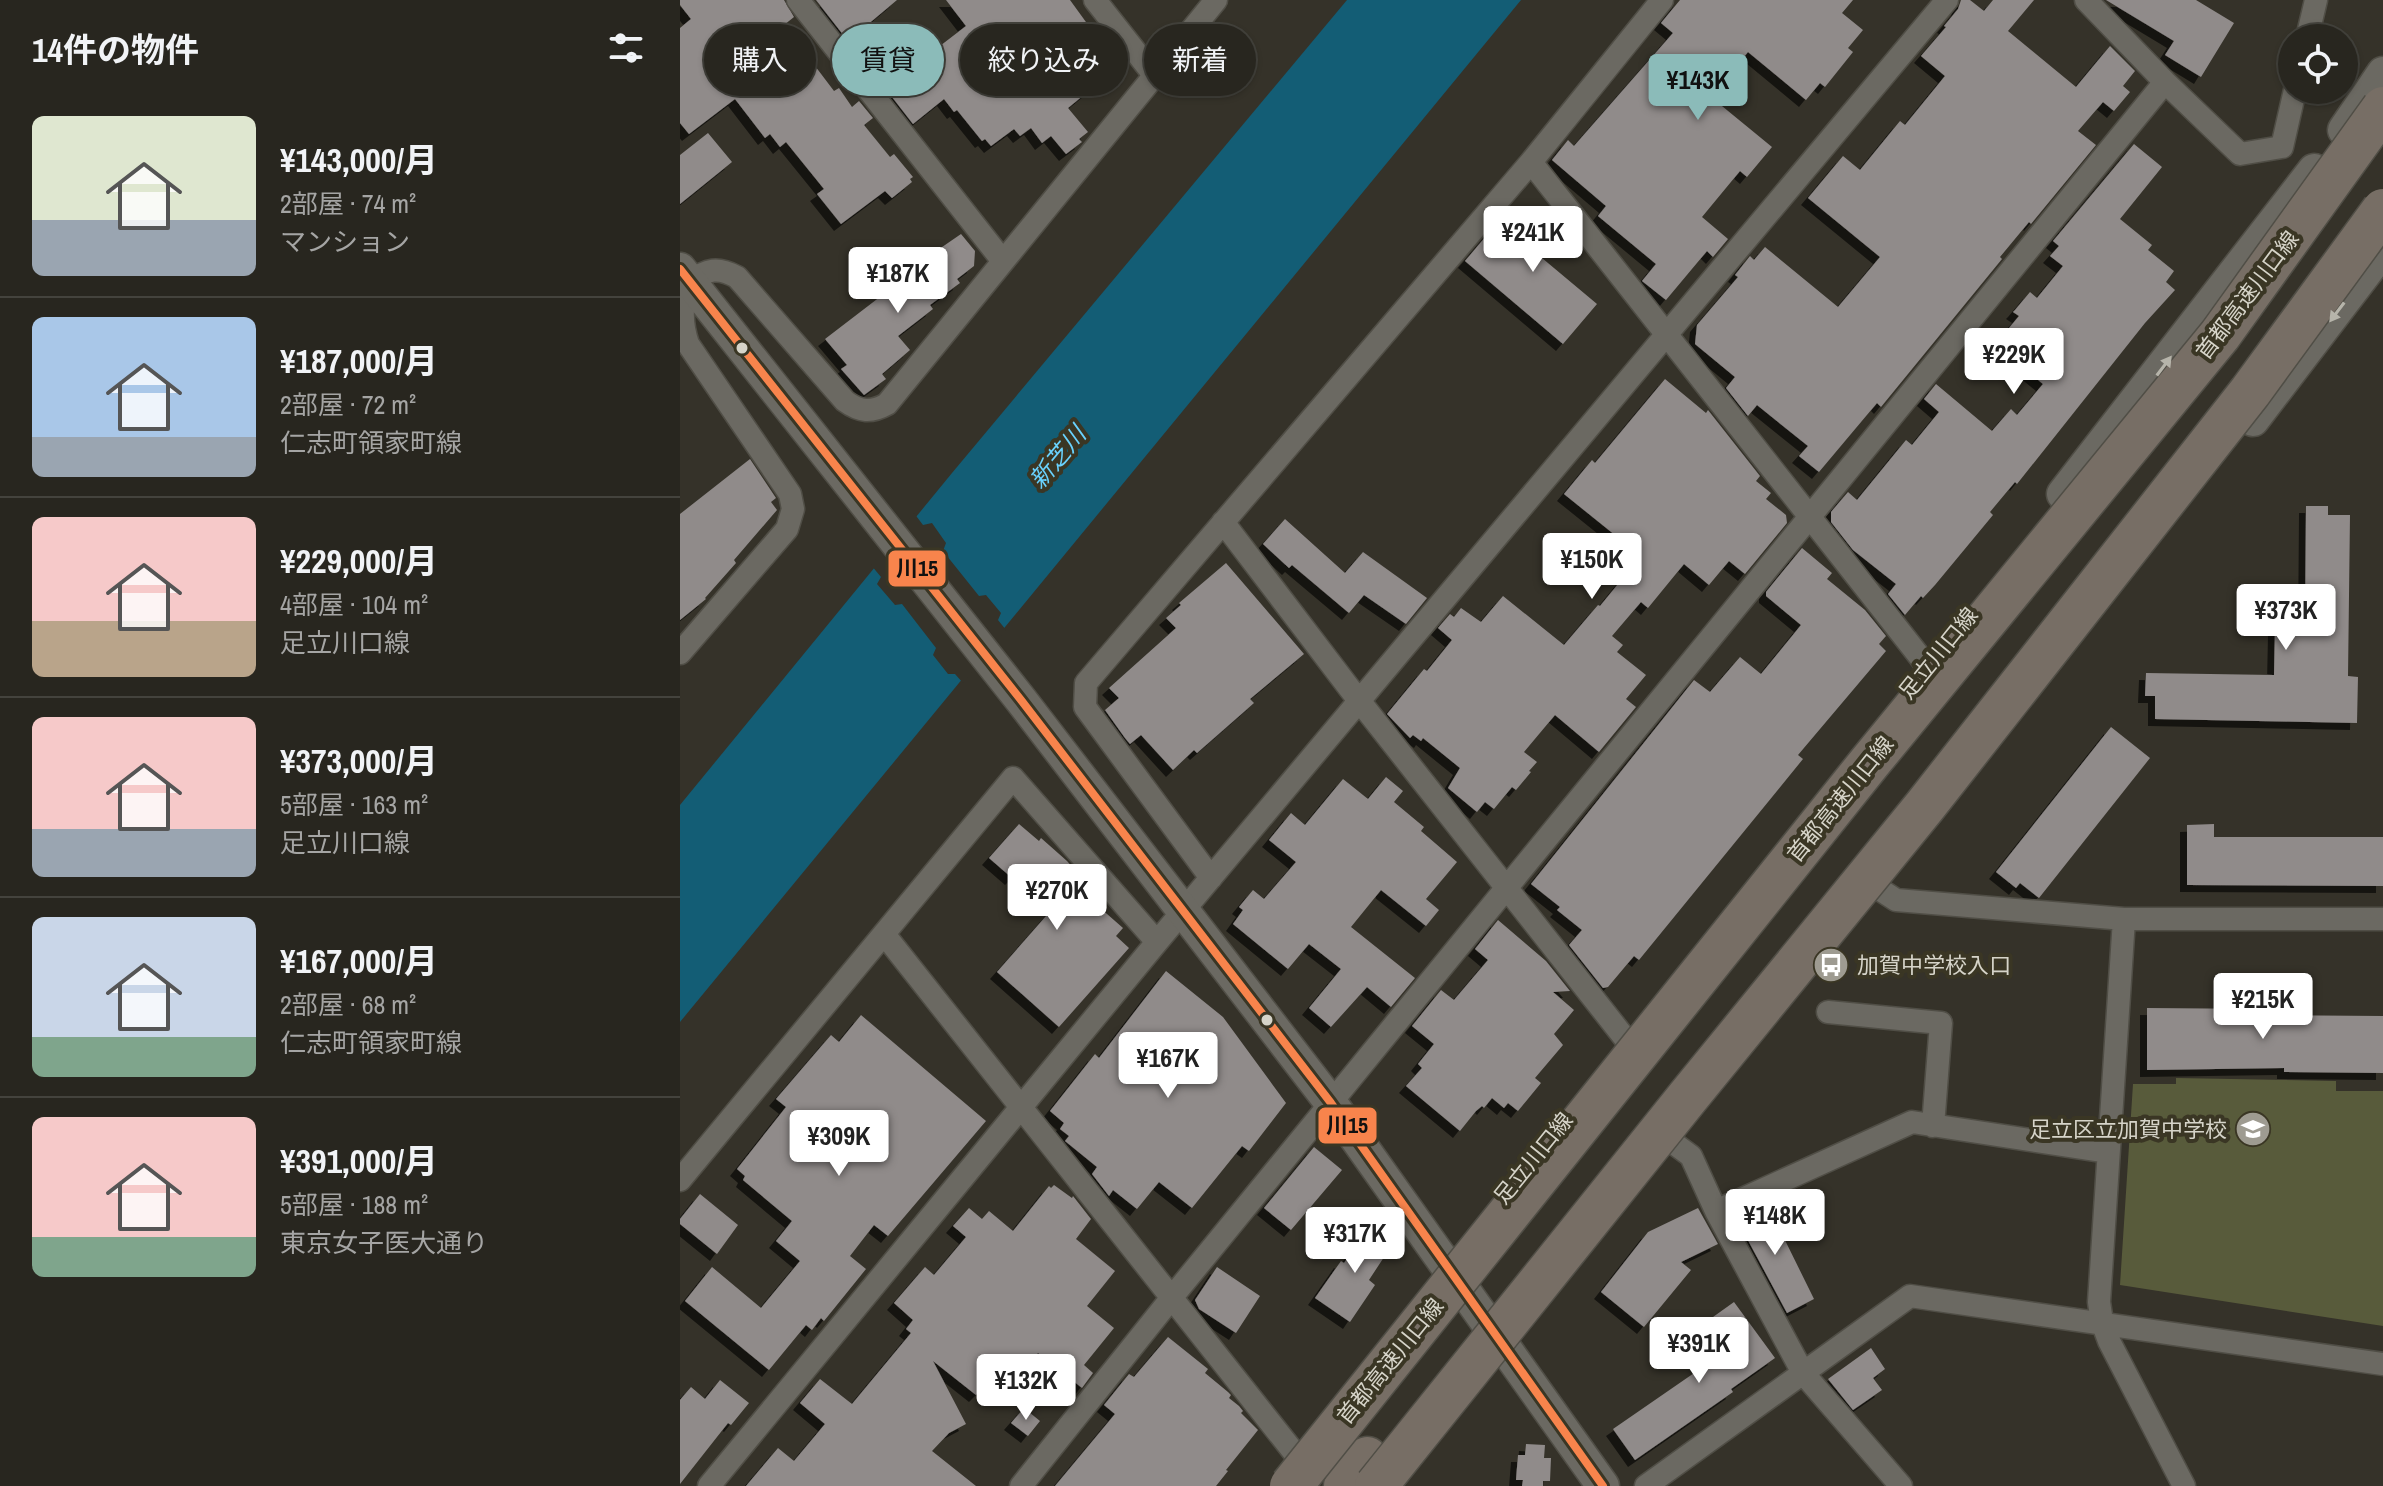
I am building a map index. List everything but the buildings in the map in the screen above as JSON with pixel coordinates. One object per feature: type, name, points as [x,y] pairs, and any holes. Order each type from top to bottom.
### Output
[{"type":"highway","name":"首都高速川口線","points":[[1299,1476],[1870,762],[2220,335],[2383,108]]},
{"type":"highway","points":[[1376,1486],[1935,793],[2250,392],[2383,210]]},
{"type":"highway","points":[[1345,1486],[1952,718],[2012,619],[2099,449]]},
{"type":"highway","points":[[1299,1476],[1565,1180],[1952,718],[2040,634],[2180,511]]},
{"type":"main road","name":"足立川口線","points":[[1271,1486],[1299,1476],[1448,1265],[2099,449],[2335,143],[2383,73]]},
{"type":"main road","points":[[1397,1486],[2301,360],[2383,250]]},
{"type":"main road","points":[[684,275],[1021,700],[1331,1103],[1603,1486]]},
{"type":"street","points":[[798,0],[1002,260]]},
{"type":"street","points":[[1095,0],[1144,62]]},
{"type":"street","points":[[1196,24],[1216,0]]},
{"type":"street","points":[[1211,878],[1085,707],[1086,683],[1531,162],[1662,0]]},
{"type":"street","points":[[709,1486],[1157,942],[1947,0]]},
{"type":"street","points":[[2086,0],[2240,154],[2282,147],[2292,104]]},
{"type":"street","points":[[2310,24],[2316,0]]},
{"type":"street","points":[[1021,1486],[2165,82]]},
{"type":"street","points":[[680,653],[787,529],[793,509],[790,494],[688,344],[682,327],[684,275],[723,270],[737,277],[845,401],[858,411],[875,411],[887,404],[1144,87]]},
{"type":"street","points":[[1531,162],[1927,666]]},
{"type":"street","points":[[1223,522],[1627,1041]]},
{"type":"street","points":[[680,1180],[1013,778],[1157,942]]},
{"type":"street","points":[[1876,887],[1896,900],[2124,919],[2383,919]]},
{"type":"street","points":[[2124,919],[2099,1283],[2102,1322],[2184,1486]]},
{"type":"street","points":[[884,934],[1173,1296],[1299,1476]]},
{"type":"street","points":[[1828,1012],[1941,1023],[1933,1126]]},
{"type":"street","points":[[1716,1211],[1912,1122],[2108,1152]]},
{"type":"street","points":[[1672,1142],[1691,1156],[1716,1211],[1803,1373],[1901,1486]]},
{"type":"street","points":[[1646,1486],[1910,1296],[2383,1364]]},
{"type":"green space","points":[[2176,1078],[2336,1081],[2336,1091],[2383,1091],[2383,1326],[2120,1285],[2133,1084],[2176,1084]]},
{"type":"water","name":"新芝川","points":[[1347,0],[1521,0],[680,1022],[680,805]]},
{"type":"pier","points":[[914,513],[923,525],[932,523],[946,543],[943,551],[979,596],[986,595],[1001,613],[998,620],[1006,630],[963,683],[955,674],[948,674],[933,655],[936,648],[902,604],[895,605],[877,584],[881,577],[871,565]]},
{"type":"transit line","name":"川15","points":[[680,269],[1021,700],[1331,1103],[1603,1486]]},
{"type":"place","name":"加賀中学校入口","points":[[1831,965]]},
{"type":"place","name":"足立区立加賀中学校","points":[[2253,1129]]}]
